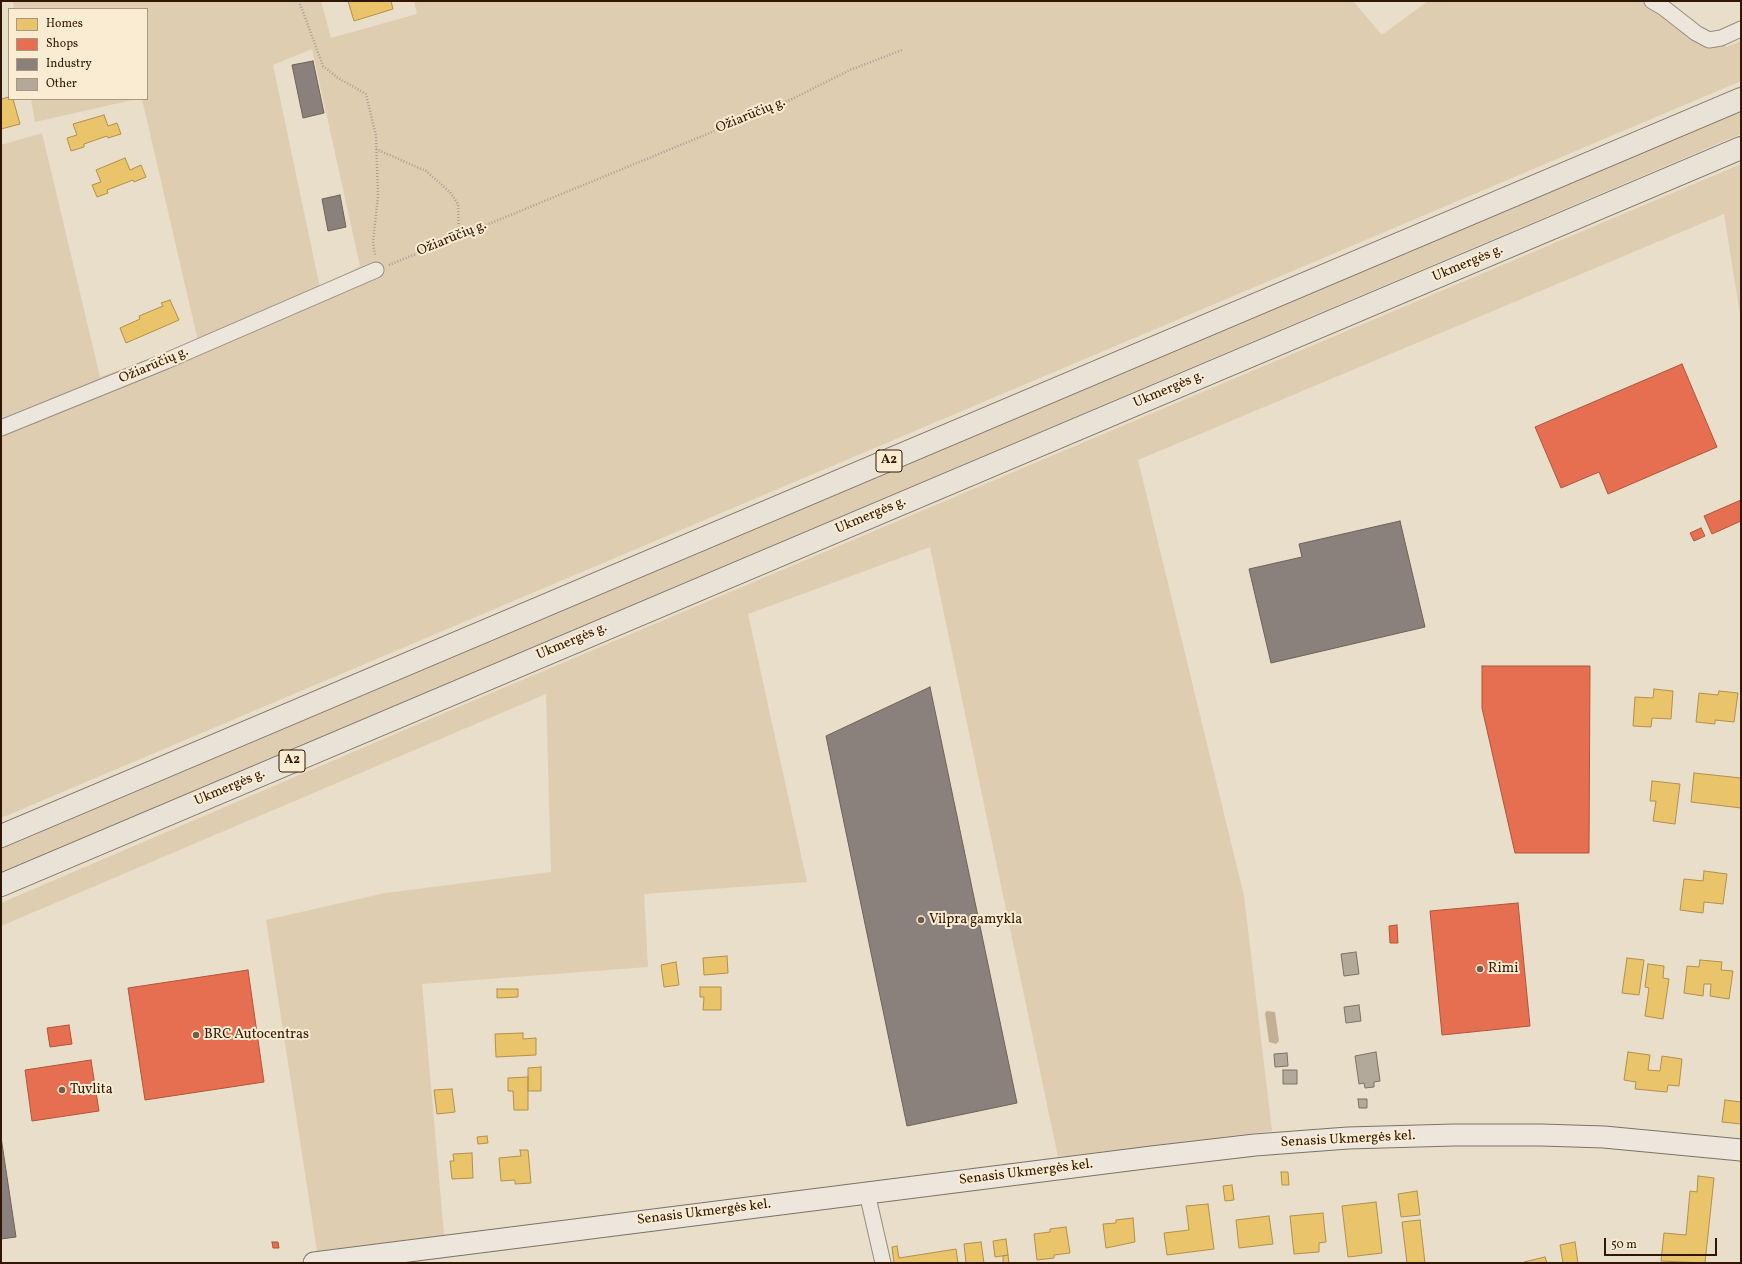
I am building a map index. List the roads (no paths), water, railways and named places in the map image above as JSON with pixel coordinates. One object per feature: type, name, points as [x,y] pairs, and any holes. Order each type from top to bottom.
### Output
[{"type":"highway","name":"A2","points":[[1,836],[1741,100]]},
{"type":"highway","name":"Ukmergės g.","points":[[1,885],[1741,148]]},
{"type":"highway","points":[[1,898],[32,885],[60,860]]},
{"type":"main road","name":"Senasis Ukmergės kel.","points":[[314,1263],[1247,1146],[1348,1138],[1454,1135],[1542,1135],[1604,1137],[1741,1150]]},
{"type":"street","points":[[1652,1],[1664,8],[1696,34],[1709,40],[1721,38],[1741,29]]},
{"type":"street","name":"Ožiarūčių g.","points":[[1,428],[166,361],[376,270]]},
{"type":"street","points":[[867,1193],[883,1263]]},
{"type":"place","name":"Vilpra gamykla","points":[[921,920]]},
{"type":"place","name":"Rimi","points":[[1480,969]]},
{"type":"place","name":"BRC Autocentras","points":[[196,1035]]},
{"type":"place","name":"Tuvlita","points":[[62,1090]]}]
